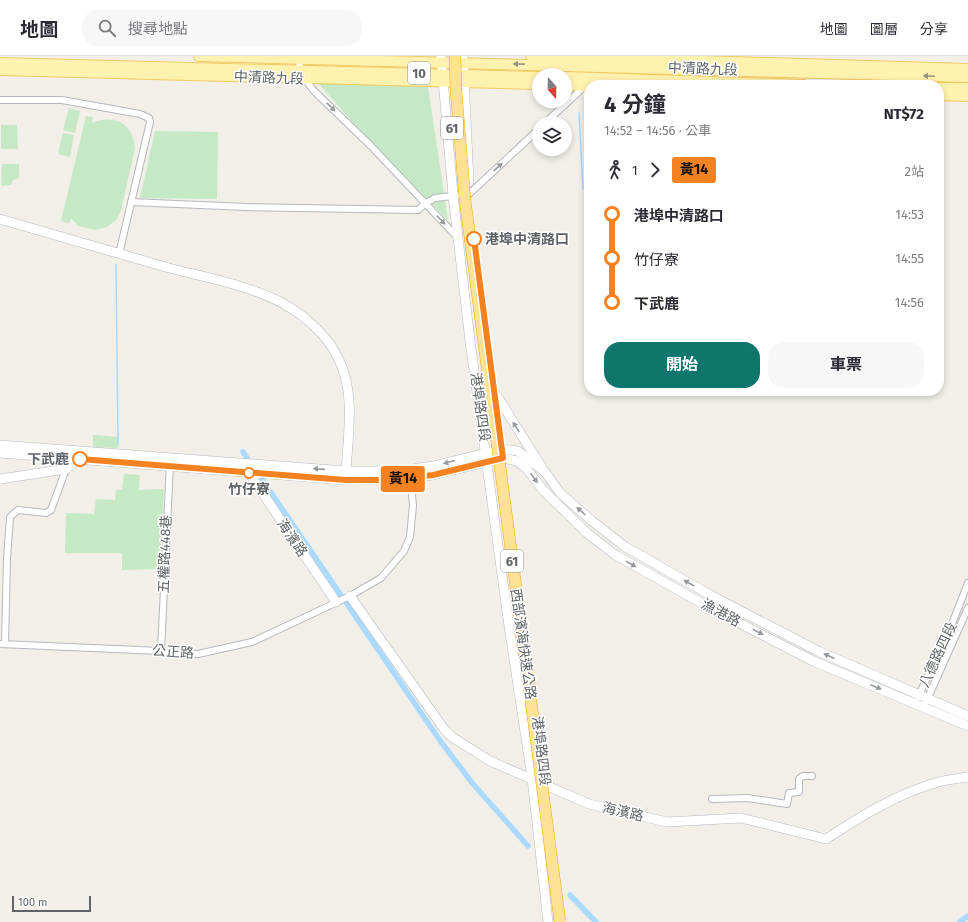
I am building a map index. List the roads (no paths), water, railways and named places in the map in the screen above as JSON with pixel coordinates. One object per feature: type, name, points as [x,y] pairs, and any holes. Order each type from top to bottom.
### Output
[{"type":"highway","name":"西部濱海快速公路","points":[[444,58],[458,201],[552,922]]},
{"type":"highway","name":"西部濱海快速公路","points":[[460,58],[456,90],[465,200],[560,922]]},
{"type":"main road","name":"中清路九段","points":[[199,56],[584,60],[968,77]]},
{"type":"main road","name":"中清路九段","points":[[531,56],[584,60],[632,58],[968,69]]},
{"type":"main road","name":"中清路九段","points":[[0,63],[302,75]]},
{"type":"main road","name":"中清路九段","points":[[0,70],[443,78],[532,76]]},
{"type":"main road","name":"中清路九段","points":[[463,78],[532,83]]},
{"type":"main road","name":"中清路九段","points":[[572,79],[584,82]]},
{"type":"main road","name":"中清路九段","points":[[572,84],[584,83]]},
{"type":"main road","points":[[944,88],[968,88]]},
{"type":"main road","points":[[944,95],[968,96]]},
{"type":"street","points":[[300,57],[302,75],[314,91],[371,146],[458,238]]},
{"type":"street","name":"港埠路四段","points":[[444,58],[443,78],[453,195],[470,341],[488,462],[509,626],[532,778],[548,922]]},
{"type":"street","name":"港埠路四段","points":[[460,58],[463,78],[469,194],[481,307],[495,393],[564,922]]},
{"type":"street","points":[[584,60],[587,80]]},
{"type":"street","points":[[553,116],[584,87]]},
{"type":"street","points":[[0,100],[62,100],[140,114],[149,118],[150,122],[119,254]]},
{"type":"street","points":[[131,202],[246,207],[418,210],[435,198],[469,194],[532,136]]},
{"type":"street","points":[[0,219],[260,293],[285,305],[316,328],[333,350],[347,382],[349,408],[346,475]]},
{"type":"street","points":[[495,393],[545,472]]},
{"type":"street","points":[[0,445],[80,455],[346,475],[387,480],[486,452],[503,453]]},
{"type":"street","name":"漁港路","points":[[503,453],[518,452],[545,472],[560,493],[624,546],[712,596],[968,726]]},
{"type":"street","points":[[0,453],[80,455]]},
{"type":"street","points":[[410,474],[433,475],[488,462],[503,453]]},
{"type":"street","name":"漁港路","points":[[503,453],[527,469],[543,490],[587,533],[614,554],[712,609],[813,660],[921,701],[968,716]]},
{"type":"street","points":[[2,644],[10,517],[18,510],[46,513],[51,510],[66,469],[80,455]]},
{"type":"street","points":[[170,462],[249,473],[346,475]]},
{"type":"street","name":"五權路448巷","points":[[161,651],[170,462]]},
{"type":"street","points":[[0,479],[66,469]]},
{"type":"street","name":"海濱路","points":[[249,473],[336,602]]},
{"type":"street","points":[[350,596],[381,578],[404,551],[410,537],[413,522],[410,474]]},
{"type":"street","name":"八德路四段","points":[[921,701],[968,583]]},
{"type":"street","name":"海濱路","points":[[350,596],[444,729],[452,736],[490,761],[589,804],[667,822],[741,818],[826,839],[858,818],[904,794],[934,783],[968,777]]},
{"type":"street","name":"公正路","points":[[2,644],[198,654],[252,642],[350,596]]},
{"type":"street","name":"八德路四段","points":[[921,701],[968,608]]},
{"type":"street","points":[[712,799],[748,798],[787,804],[789,793],[799,792],[799,779],[803,776],[812,776]]},
{"type":"waterway","points":[[579,113],[583,189]]},
{"type":"waterway","points":[[116,264],[118,444]]},
{"type":"waterway","points":[[243,452],[252,465]]},
{"type":"waterway","points":[[257,472],[441,742],[473,784],[528,846]]},
{"type":"waterway","points":[[570,895],[596,922]]},
{"type":"waterway","points":[[960,922],[968,916]]},
{"type":"place","name":"港埠中清路口","points":[[474,239]]},
{"type":"place","name":"下武鹿","points":[[80,459]]},
{"type":"place","name":"竹仔寮","points":[[249,473]]}]
